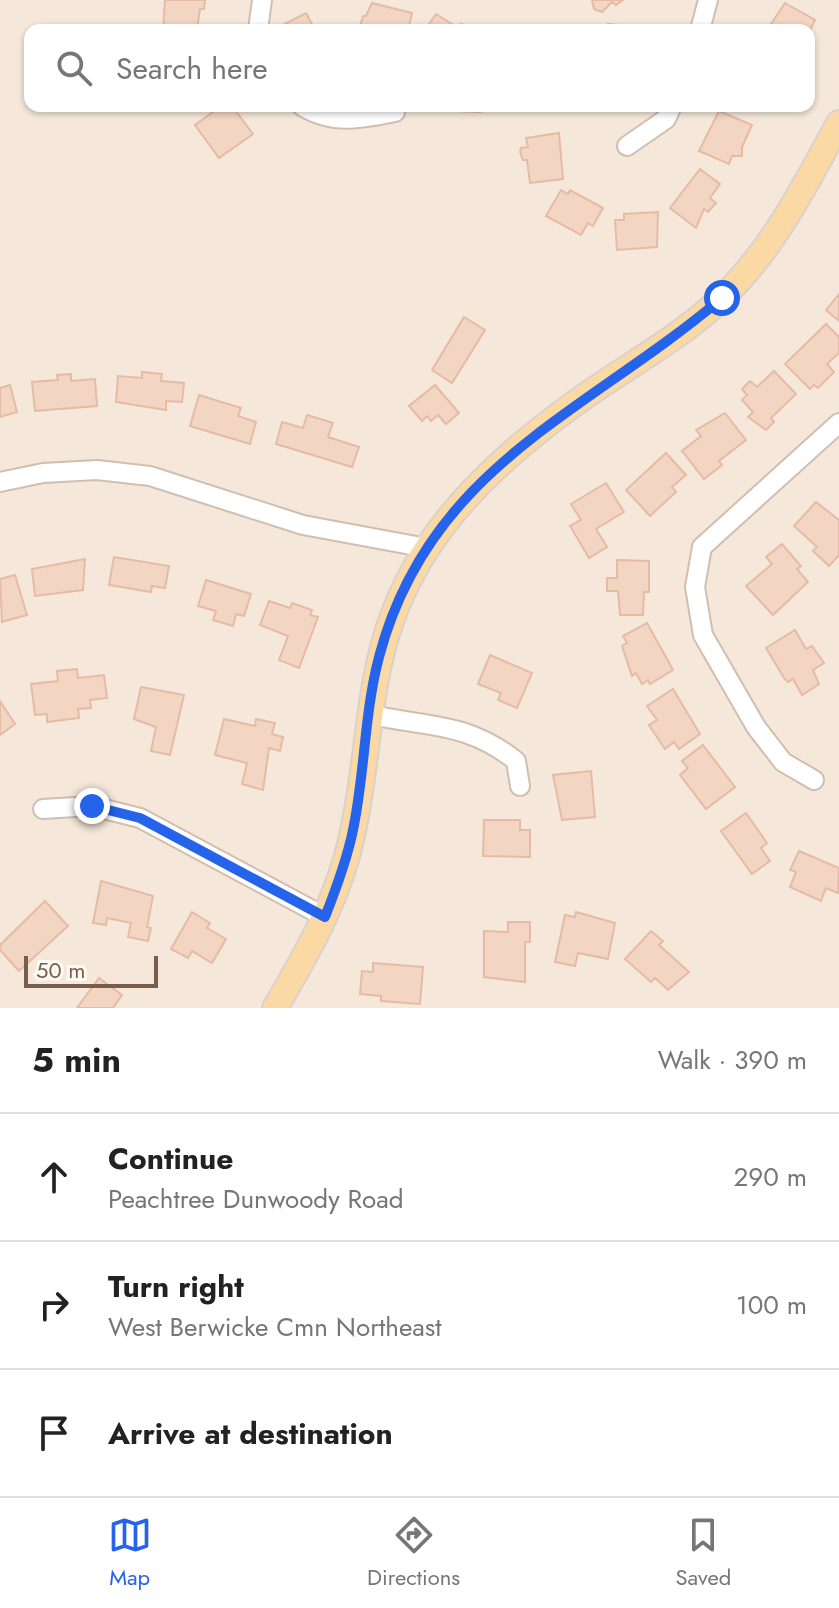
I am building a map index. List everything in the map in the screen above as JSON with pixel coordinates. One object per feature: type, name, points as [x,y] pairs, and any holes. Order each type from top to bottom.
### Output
[{"type":"main road","points":[[275,1008],[325,917],[353,830],[368,714],[380,654],[399,599],[427,548],[465,498],[516,450],[574,404],[690,325],[722,298],[786,221],[839,123]]},
{"type":"street","points":[[259,24],[262,0]]},
{"type":"street","points":[[702,24],[708,0]]},
{"type":"street","points":[[316,112],[332,119],[354,121],[395,112]]},
{"type":"street","points":[[627,146],[666,119],[669,112]]},
{"type":"street","points":[[814,780],[783,762],[756,727],[703,635],[695,587],[702,547],[719,528],[824,440],[839,423]]},
{"type":"street","points":[[824,440],[839,452]]},
{"type":"street","points":[[0,482],[43,473],[97,470],[150,476],[303,525],[427,548]]},
{"type":"street","points":[[368,714],[470,732],[491,741],[516,761],[520,786]]},
{"type":"street","points":[[43,809],[92,806],[140,818],[325,917]]},
{"type":"shaded area","points":[[0,0],[839,0],[839,1008],[0,1008]]},
{"type":"building","points":[[165,0],[205,0],[198,24],[163,24]]},
{"type":"building","points":[[592,0],[623,0],[616,5],[612,2],[602,12],[594,9]]},
{"type":"building","points":[[372,3],[412,13],[409,24],[361,24],[363,16],[366,16]]},
{"type":"building","points":[[785,3],[815,20],[813,24],[771,24]]},
{"type":"building","points":[[306,13],[312,24],[285,24]]},
{"type":"building","points":[[436,14],[452,24],[429,24]]},
{"type":"building","points":[[213,112],[236,112],[253,134],[219,158],[195,125]]},
{"type":"building","points":[[718,112],[752,125],[742,147],[742,156],[732,156],[729,164],[699,151]]},
{"type":"building","points":[[559,133],[563,179],[530,183],[527,160],[523,160],[520,152],[521,148],[528,147],[526,138]]},
{"type":"building","points":[[700,169],[720,184],[710,198],[716,203],[708,212],[704,209],[696,228],[670,208]]},
{"type":"building","points":[[561,190],[568,194],[570,190],[603,208],[593,226],[588,223],[581,235],[546,216]]},
{"type":"building","points":[[658,212],[657,247],[617,250],[615,220],[624,220],[624,214]]},
{"type":"building","points":[[839,294],[839,321],[826,310]]},
{"type":"building","points":[[464,317],[485,330],[452,383],[432,370]]},
{"type":"building","points":[[826,324],[839,337],[839,353],[827,364],[834,372],[818,388],[814,385],[810,389],[785,364]]},
{"type":"building","points":[[774,371],[796,394],[771,418],[774,422],[766,430],[748,417],[753,412],[742,400],[747,395],[742,389],[750,381],[757,387]]},
{"type":"building","points":[[142,372],[162,374],[161,381],[184,383],[182,402],[166,401],[166,410],[116,402],[118,376],[142,378]]},
{"type":"building","points":[[71,374],[71,381],[95,379],[97,406],[35,411],[32,382],[58,380],[57,375]]},
{"type":"building","points":[[10,385],[17,412],[0,417],[0,388]]},
{"type":"building","points":[[435,385],[459,413],[446,424],[438,415],[431,421],[427,416],[422,421],[409,406]]},
{"type":"building","points":[[199,395],[241,408],[238,416],[256,422],[250,444],[190,426]]},
{"type":"building","points":[[725,413],[746,440],[719,461],[722,465],[704,479],[682,451],[701,436],[696,430]]},
{"type":"building","points":[[307,415],[333,423],[328,437],[359,447],[352,467],[276,444],[282,422],[303,428]]},
{"type":"building","points":[[666,453],[686,475],[672,487],[676,492],[650,516],[626,490]]},
{"type":"building","points":[[606,483],[624,512],[596,529],[607,547],[589,558],[570,526],[581,520],[571,504]]},
{"type":"building","points":[[816,502],[839,520],[839,555],[829,566],[813,551],[817,547],[794,526]]},
{"type":"building","points":[[782,544],[801,566],[797,569],[808,582],[773,615],[746,586],[772,564],[766,557]]},
{"type":"building","points":[[114,557],[169,566],[165,588],[152,586],[151,592],[109,585]]},
{"type":"building","points":[[85,559],[83,590],[35,596],[32,569]]},
{"type":"building","points":[[617,560],[649,561],[649,592],[644,592],[643,615],[620,615],[618,591],[607,591],[607,578],[617,578]]},
{"type":"building","points":[[15,575],[27,615],[2,622],[0,579]]},
{"type":"building","points":[[206,580],[251,594],[244,616],[236,614],[233,626],[213,620],[216,611],[198,606]]},
{"type":"building","points":[[269,601],[290,608],[292,603],[312,610],[310,615],[318,617],[299,668],[279,660],[288,636],[260,625]]},
{"type":"building","points":[[647,623],[673,670],[650,684],[648,680],[642,684],[636,673],[632,676],[622,646],[627,643],[623,636]]},
{"type":"building","points":[[795,630],[806,649],[812,646],[824,663],[813,670],[819,684],[802,695],[793,679],[788,682],[784,678],[766,648]]},
{"type":"building","points":[[490,655],[532,673],[517,708],[498,700],[501,693],[478,684]]},
{"type":"building","points":[[77,669],[78,678],[104,675],[107,698],[90,700],[91,708],[78,709],[79,718],[47,722],[47,714],[35,715],[31,684],[58,681],[57,671]]},
{"type":"building","points":[[141,687],[184,695],[170,755],[151,751],[156,727],[134,719]]},
{"type":"building","points":[[673,689],[700,734],[679,749],[674,742],[665,749],[649,725],[657,720],[647,706]]},
{"type":"building","points":[[0,701],[15,724],[0,735]]},
{"type":"building","points":[[224,719],[255,726],[256,719],[275,723],[272,734],[283,737],[280,751],[269,748],[263,790],[242,784],[247,763],[215,755]]},
{"type":"building","points":[[703,745],[735,787],[706,809],[680,775],[688,768],[682,761]]},
{"type":"building","points":[[591,771],[595,817],[562,820],[553,775]]},
{"type":"building","points":[[746,813],[767,843],[761,848],[770,861],[752,874],[721,831]]},
{"type":"building","points":[[484,820],[520,820],[520,830],[530,830],[530,857],[483,856]]},
{"type":"building","points":[[799,851],[839,868],[838,893],[826,888],[821,901],[790,887],[796,872],[790,870]]},
{"type":"building","points":[[101,881],[153,896],[147,927],[151,928],[148,941],[128,937],[131,923],[107,918],[106,925],[93,923]]},
{"type":"building","points":[[45,901],[68,926],[19,971],[0,950],[0,945]]},
{"type":"building","points":[[192,912],[210,923],[207,928],[226,939],[212,963],[192,951],[188,958],[171,949]]},
{"type":"building","points":[[576,912],[615,923],[608,959],[578,953],[575,966],[555,962],[565,915],[575,917]]},
{"type":"building","points":[[508,922],[530,922],[530,942],[525,942],[525,982],[484,977],[484,931],[508,932]]},
{"type":"building","points":[[651,931],[663,941],[659,945],[689,972],[668,990],[655,978],[651,982],[625,959]]},
{"type":"building","points":[[373,963],[423,967],[420,1004],[381,1001],[381,996],[360,994],[362,971],[373,972]]},
{"type":"building","points":[[99,978],[122,995],[113,1008],[77,1008]]},
{"type":"route","points":[[92,806],[140,818],[325,917],[342,874],[353,830],[371,694],[380,654],[399,599],[427,548],[465,498],[516,450],[574,404],[690,325],[722,298]]}]
